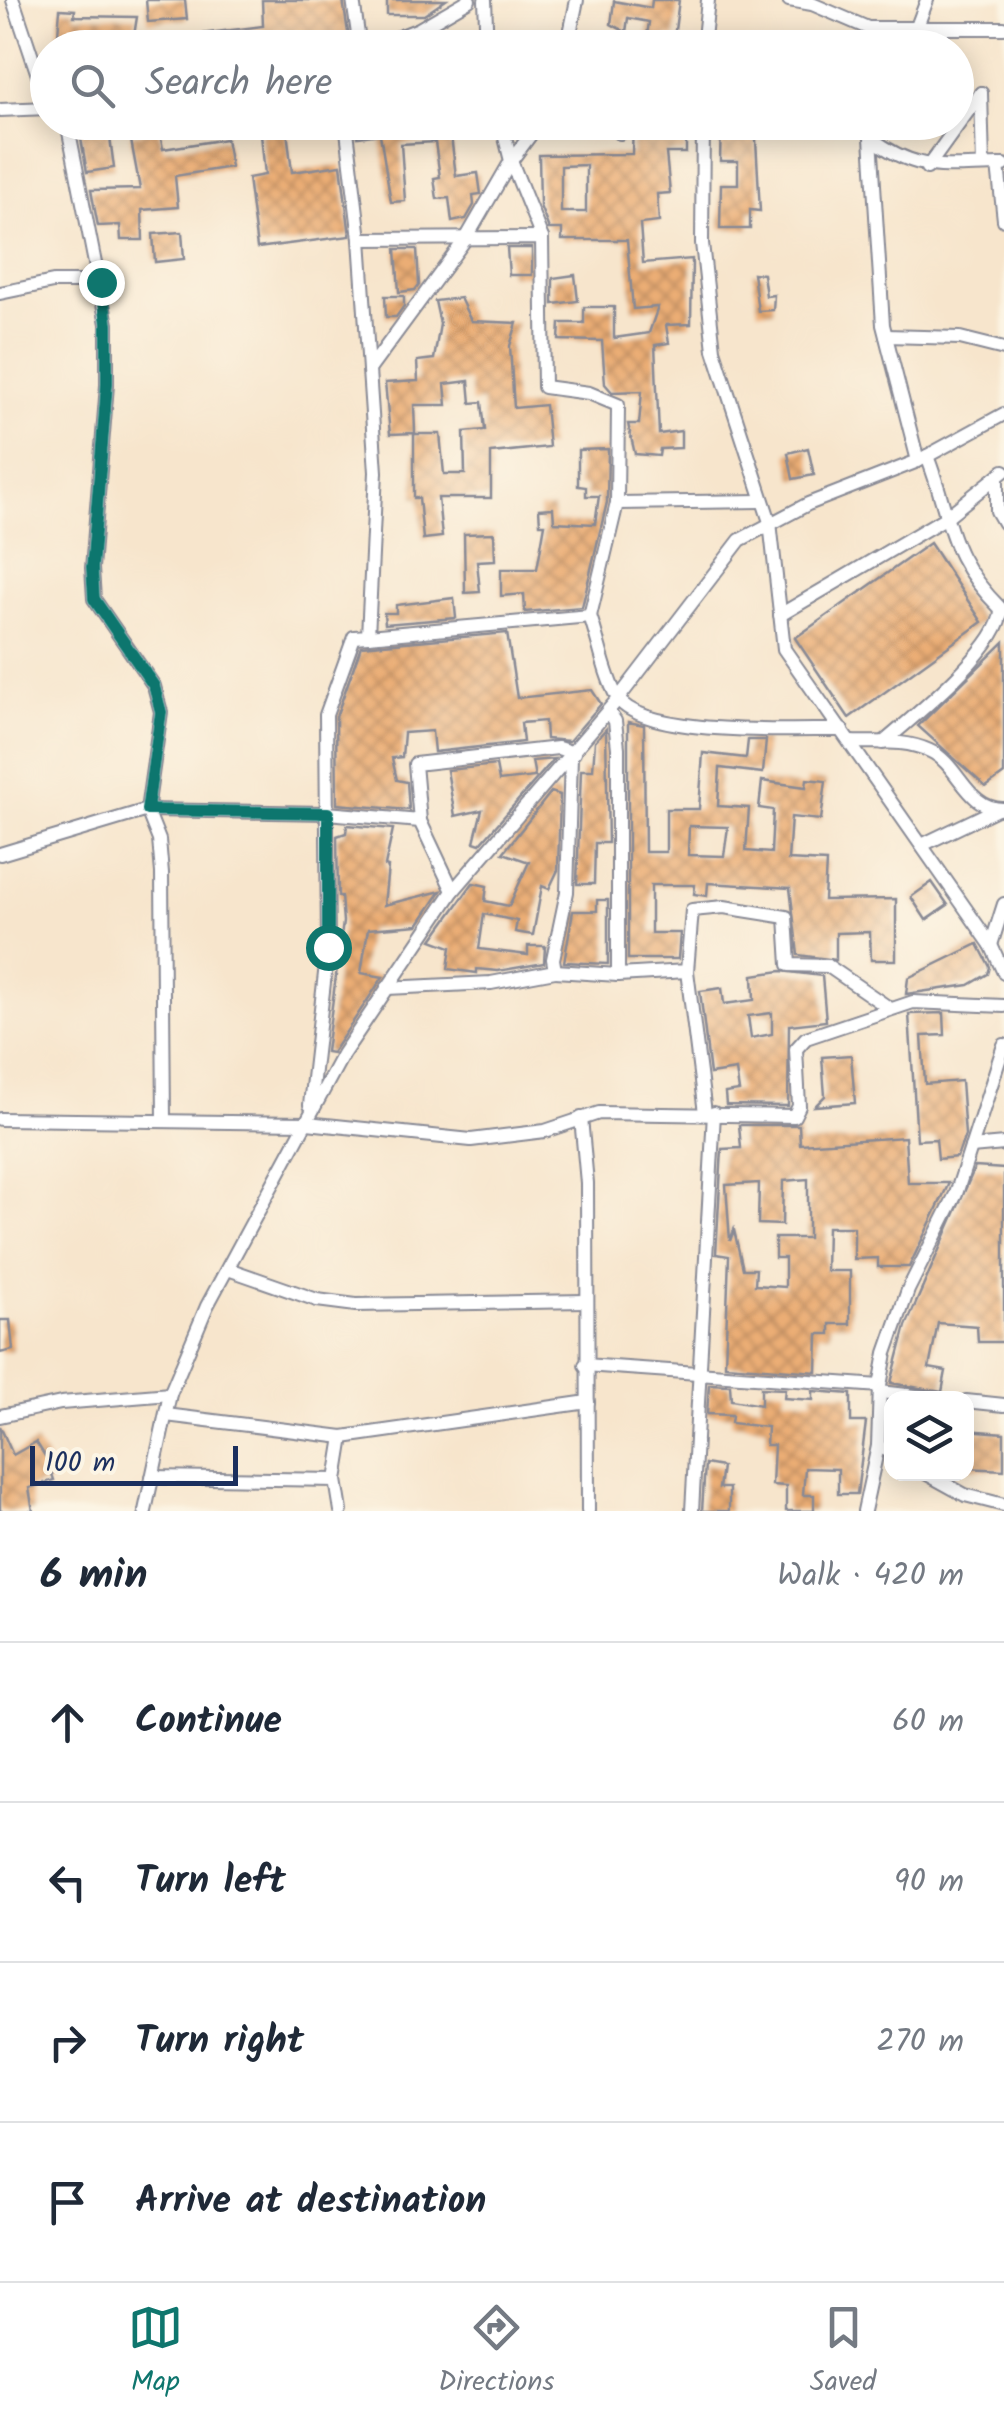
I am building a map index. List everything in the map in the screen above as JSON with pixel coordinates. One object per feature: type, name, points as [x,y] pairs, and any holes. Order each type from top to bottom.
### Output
[{"type":"street","points":[[14,0],[30,50]]},
{"type":"street","points":[[354,0],[358,30]]},
{"type":"street","points":[[412,30],[469,0]]},
{"type":"street","points":[[485,0],[486,30]]},
{"type":"street","points":[[571,30],[577,0]]},
{"type":"street","points":[[705,30],[708,0]]},
{"type":"street","points":[[789,0],[812,4],[868,28],[1004,28]]},
{"type":"street","points":[[917,30],[927,0]]},
{"type":"street","points":[[974,103],[981,93],[983,165]]},
{"type":"street","points":[[0,110],[30,108]]},
{"type":"street","points":[[70,140],[88,246],[101,282],[107,324],[94,599],[154,686],[158,699],[161,737],[147,810],[159,840],[162,887],[164,1120]]},
{"type":"street","points":[[348,140],[360,239],[376,472],[368,636]]},
{"type":"street","points":[[506,140],[542,238],[544,388],[589,393],[618,405],[617,503],[590,616],[618,699],[653,719],[704,727],[842,730]]},
{"type":"street","points":[[369,370],[467,237],[527,140]]},
{"type":"street","points":[[702,140],[702,243],[714,350],[770,522],[784,649],[991,945],[1004,974]]},
{"type":"street","points":[[870,140],[886,336],[922,458],[961,560],[1001,609],[1000,632],[883,743]]},
{"type":"street","points":[[873,140],[898,159],[927,168],[1001,165],[1004,220]]},
{"type":"street","points":[[927,168],[947,140]]},
{"type":"street","points":[[360,239],[542,238]]},
{"type":"street","points":[[0,293],[53,282],[101,282]]},
{"type":"street","points":[[886,336],[960,338],[1004,350]]},
{"type":"street","points":[[144,1511],[170,1394],[228,1269],[342,1054],[454,890],[618,699],[740,540],[770,522],[922,458],[1004,414]]},
{"type":"street","points":[[780,615],[944,518],[1001,474]]},
{"type":"street","points":[[1001,474],[996,511],[1004,523]]},
{"type":"street","points":[[617,503],[762,501]]},
{"type":"street","points":[[307,1122],[328,947],[326,715],[354,637],[590,616]]},
{"type":"street","points":[[608,711],[615,722],[618,748],[618,975]]},
{"type":"street","points":[[850,742],[908,742],[936,752],[982,804],[1001,809]]},
{"type":"street","points":[[454,890],[420,821],[415,764],[558,748],[572,755]]},
{"type":"street","points":[[555,972],[553,959],[566,892],[572,755]]},
{"type":"street","points":[[922,845],[1001,809]]},
{"type":"street","points":[[0,854],[147,810],[328,813],[420,821]]},
{"type":"street","points":[[991,945],[1004,904]]},
{"type":"street","points":[[692,1511],[709,1113],[687,971],[692,910],[748,909],[786,918],[789,965],[828,966],[888,1008]]},
{"type":"street","points":[[387,988],[491,982],[555,972],[618,975],[687,971]]},
{"type":"street","points":[[0,1119],[307,1122],[471,1140],[545,1131],[599,1112],[794,1116],[799,1106],[796,1049],[806,1038],[914,1002],[1004,1006]]},
{"type":"street","points":[[864,1511],[878,1446],[880,1389],[908,1290],[956,1194],[1004,1045]]},
{"type":"street","points":[[581,1118],[587,1183],[588,1511]]},
{"type":"street","points":[[971,1147],[1004,1144]]},
{"type":"street","points":[[228,1269],[318,1300],[356,1305],[586,1300]]},
{"type":"street","points":[[585,1365],[892,1391]]},
{"type":"street","points":[[0,1416],[61,1403],[170,1394]]},
{"type":"street","points":[[166,1416],[343,1437],[588,1402]]},
{"type":"street","points":[[974,1402],[1004,1405]]},
{"type":"street","points":[[341,1511],[336,1480],[343,1437]]},
{"type":"street","points":[[878,1446],[884,1449]]},
{"type":"street","points":[[152,1477],[336,1480]]},
{"type":"street","points":[[940,1481],[966,1495],[1004,1505]]},
{"type":"building","points":[[146,0],[185,0],[187,19],[148,22]]},
{"type":"building","points":[[262,0],[343,0],[348,30],[232,30],[263,26]]},
{"type":"building","points":[[387,0],[446,0],[424,15],[387,15]]},
{"type":"building","points":[[652,0],[679,0],[675,30],[648,30],[649,22],[628,18],[626,30],[611,24],[614,1],[651,8]]},
{"type":"building","points":[[60,9],[75,10],[74,16],[137,17],[135,30],[58,30]]},
{"type":"building","points":[[81,140],[110,140],[114,168],[87,172]]},
{"type":"building","points":[[131,140],[161,140],[163,149],[226,140],[231,167],[175,176],[178,207],[142,210],[143,240],[121,240],[120,225],[98,226],[91,190],[140,189]]},
{"type":"building","points":[[262,140],[288,140],[292,172],[341,165],[350,236],[257,248],[248,178],[265,175]]},
{"type":"building","points":[[381,140],[452,140],[456,176],[478,173],[481,194],[473,195],[474,205],[466,219],[452,222],[449,198],[437,199],[434,178],[440,177],[435,142],[401,144],[405,201],[391,202]]},
{"type":"building","points":[[632,140],[686,140],[686,153],[666,153],[670,193],[657,194],[659,222],[640,224],[643,263],[692,259],[691,324],[666,325],[669,343],[655,345],[659,434],[681,431],[681,448],[660,449],[659,456],[635,454],[628,424],[639,424],[642,391],[612,392],[605,384],[602,341],[559,340],[560,323],[584,323],[584,307],[614,307],[614,338],[649,333],[658,307],[633,309],[627,240],[562,240],[562,229],[549,229],[540,206],[539,155],[632,154]],"holes":[[[586,165],[586,212],[561,212],[561,166]]]},
{"type":"building","points":[[721,140],[756,140],[760,211],[750,210],[750,229],[720,229],[721,184],[738,184],[738,161],[720,161]]},
{"type":"building","points":[[182,232],[184,259],[155,262],[153,234]]},
{"type":"building","points":[[507,248],[532,248],[532,275],[509,275]]},
{"type":"building","points":[[396,249],[417,249],[419,285],[415,290],[399,292]]},
{"type":"building","points":[[753,273],[763,274],[766,296],[774,295],[773,310],[758,311]]},
{"type":"building","points":[[575,275],[578,301],[553,304],[553,278]]},
{"type":"building","points":[[385,296],[404,296],[404,306],[396,317],[386,317]]},
{"type":"building","points":[[460,298],[471,321],[517,323],[510,346],[514,408],[545,405],[549,447],[491,453],[491,498],[438,498],[442,537],[423,539],[419,498],[414,498],[414,434],[440,434],[444,474],[465,474],[464,432],[485,430],[482,402],[471,403],[469,381],[445,384],[447,405],[414,405],[415,433],[390,434],[385,383],[418,381],[417,361],[434,359],[440,324],[435,301]]},
{"type":"building","points":[[808,448],[814,475],[793,479],[788,453]]},
{"type":"building","points":[[608,449],[607,502],[582,607],[525,612],[524,594],[501,596],[501,569],[537,569],[545,524],[540,524],[539,509],[553,508],[554,522],[595,524],[599,496],[586,496],[586,487],[578,486],[578,450]]},
{"type":"building","points":[[494,533],[495,560],[477,561],[480,592],[465,593],[464,534]]},
{"type":"building","points":[[930,543],[982,622],[849,718],[795,638]]},
{"type":"building","points":[[454,598],[456,618],[385,624],[384,613],[396,613],[396,605]]},
{"type":"building","points":[[507,633],[517,698],[592,690],[601,704],[569,741],[546,739],[545,721],[521,723],[523,742],[434,752],[432,731],[404,733],[402,757],[392,758],[397,780],[407,782],[409,810],[337,804],[336,717],[361,646]]},
{"type":"building","points":[[1004,642],[1004,774],[986,787],[918,726]]},
{"type":"building","points":[[628,722],[644,725],[645,852],[666,852],[666,809],[699,809],[703,753],[746,758],[748,740],[766,740],[763,773],[720,768],[718,806],[749,808],[746,851],[771,853],[773,810],[759,808],[762,781],[806,787],[807,779],[826,781],[821,820],[791,817],[788,860],[826,862],[824,900],[896,899],[896,960],[871,960],[870,932],[836,933],[836,960],[798,955],[790,888],[708,883],[707,896],[694,894],[695,885],[651,885],[651,933],[680,933],[678,959],[628,959]],"holes":[[[689,826],[728,827],[724,856],[688,855]]]},
{"type":"building","points":[[606,729],[608,843],[595,843],[594,884],[577,884],[581,770],[593,770],[595,741]]},
{"type":"building","points":[[554,759],[480,844],[474,842],[482,810],[455,816],[447,770],[496,765],[499,781],[535,777],[532,761]]},
{"type":"building","points":[[551,792],[560,795],[558,870],[549,889],[542,886],[533,935],[515,932],[517,921],[484,914],[479,949],[528,955],[528,946],[545,946],[544,963],[498,971],[477,969],[477,973],[448,969],[451,947],[432,940],[473,883],[487,886],[485,901],[509,906],[529,862],[503,853]]},
{"type":"building","points":[[347,825],[393,829],[385,866],[388,867],[384,905],[441,891],[418,925],[368,929],[361,973],[383,977],[332,1053],[326,1052],[343,922],[338,896],[337,836],[346,833]]},
{"type":"building","points":[[932,882],[948,905],[926,920],[911,897]]},
{"type":"building","points":[[597,900],[608,900],[608,964],[564,962],[573,911],[597,911]]},
{"type":"building","points":[[978,944],[990,967],[988,974],[969,985],[906,994],[908,978]]},
{"type":"building","points":[[781,971],[822,976],[826,1021],[789,1025],[788,1106],[726,1105],[725,1093],[739,1091],[736,1070],[710,1074],[700,991],[722,988],[724,1004],[754,1000],[753,975]],"holes":[[[772,1013],[772,1034],[751,1038],[748,1016]]]},
{"type":"building","points":[[944,1013],[945,1035],[922,1036],[925,1084],[961,1081],[965,1135],[957,1157],[938,1159],[936,1139],[917,1140],[909,1014]]},
{"type":"building","points":[[851,1055],[855,1103],[815,1106],[825,1096],[822,1057]]},
{"type":"building","points":[[739,1125],[799,1125],[800,1144],[905,1137],[908,1183],[949,1183],[909,1267],[878,1267],[878,1258],[854,1259],[854,1227],[827,1227],[826,1271],[850,1271],[850,1324],[830,1324],[830,1334],[818,1334],[817,1372],[725,1365],[729,1256],[716,1254],[722,1149],[741,1148]],"holes":[[[808,1179],[808,1238],[775,1238],[775,1258],[785,1258],[785,1287],[755,1285],[756,1269],[743,1269],[734,1230],[730,1241],[726,1185],[759,1183],[758,1224],[782,1225],[783,1181]]]},
{"type":"building","points":[[975,1167],[1004,1169],[1004,1342],[978,1342],[977,1326],[938,1323],[929,1368],[946,1371],[942,1391],[936,1391],[891,1383],[906,1326]]},
{"type":"building","points":[[0,1320],[10,1320],[13,1350],[0,1353]]},
{"type":"building","points":[[709,1384],[730,1385],[731,1400],[761,1405],[761,1388],[785,1389],[784,1398],[813,1400],[813,1391],[851,1394],[851,1422],[866,1422],[857,1494],[838,1494],[838,1469],[805,1468],[803,1495],[814,1495],[814,1511],[786,1511],[786,1486],[772,1485],[774,1445],[766,1445],[767,1427],[731,1423],[732,1415],[707,1414]]},
{"type":"building","points":[[0,1426],[13,1455],[36,1442],[47,1459],[54,1480],[29,1488],[33,1511],[0,1511]]},
{"type":"building","points":[[974,1431],[1004,1433],[1004,1470],[974,1468]]},
{"type":"building","points":[[705,1464],[722,1467],[719,1488],[729,1488],[729,1511],[702,1511]]},
{"type":"route","points":[[101,282],[107,324],[107,384],[98,467],[94,599],[154,686],[161,712],[161,737],[148,784],[147,810],[328,813],[328,947]]}]
